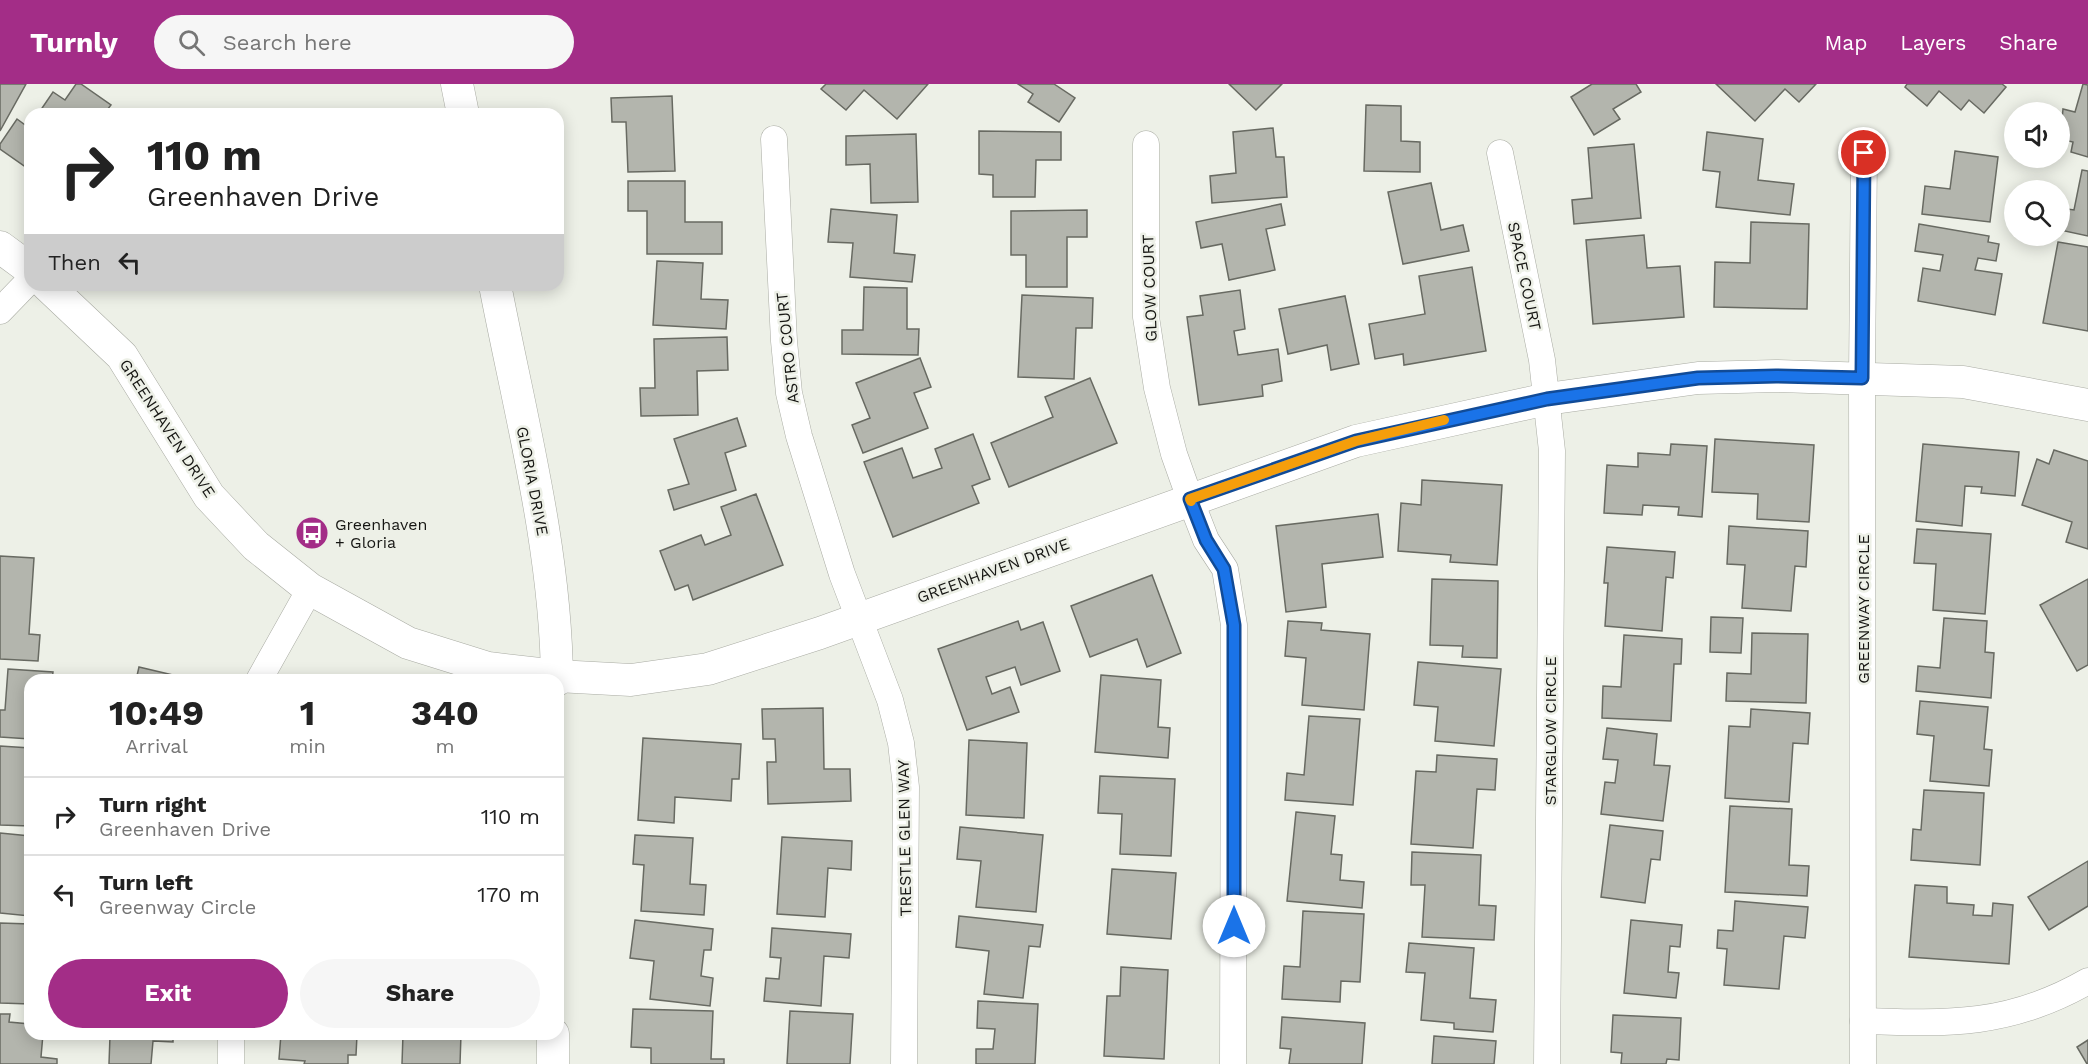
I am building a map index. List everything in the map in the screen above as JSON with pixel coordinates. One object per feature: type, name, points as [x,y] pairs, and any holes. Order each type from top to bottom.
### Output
[{"type":"street","points":[[457,84],[462,108]]},
{"type":"street","name":"ASTRO COURT","points":[[774,139],[784,341],[789,393],[806,459],[859,619]]},
{"type":"street","name":"GLOW COURT","points":[[1146,144],[1146,317],[1157,388],[1174,454],[1190,499]]},
{"type":"street","name":"SPACE COURT","points":[[1500,153],[1542,360],[1547,399]]},
{"type":"street","name":"GREENWAY CIRCLE","points":[[1863,1064],[1864,153]]},
{"type":"street","points":[[0,247],[24,265]]},
{"type":"street","points":[[0,311],[24,286]]},
{"type":"street","name":"GREENHAVEN DRIVE","points":[[53,291],[122,356],[209,496],[256,546],[310,589],[408,643],[488,668],[529,674]]},
{"type":"street","name":"GLORIA DRIVE","points":[[496,291],[548,556],[556,626],[557,674]]},
{"type":"street","name":"GREENHAVEN DRIVE","points":[[564,678],[631,680],[708,669],[859,619],[1356,441],[1547,399],[1698,378],[1776,376],[1963,382],[2088,405]]},
{"type":"street","name":"STARGLOW CIRCLE","points":[[1547,399],[1552,451],[1547,1064]]},
{"type":"street","points":[[1190,499],[1206,540],[1224,569],[1234,625],[1233,1064]]},
{"type":"street","points":[[262,674],[310,589]]},
{"type":"street","name":"TRESTLE GLEN WAY","points":[[859,619],[890,700],[901,743],[906,787],[904,1064]]},
{"type":"street","points":[[1863,1021],[1946,1024],[1984,1020],[2031,1008],[2088,981]]},
{"type":"street","points":[[231,1040],[231,1064]]},
{"type":"street","points":[[553,1040],[553,1064]]},
{"type":"building","points":[[0,84],[26,84],[0,131]]},
{"type":"building","points":[[76,84],[81,84],[111,105],[109,108],[42,108],[53,92],[65,100]]},
{"type":"building","points":[[826,84],[928,84],[897,119],[864,90],[846,110],[821,89]]},
{"type":"building","points":[[1018,84],[1054,84],[1075,98],[1059,122],[1028,102],[1033,94]]},
{"type":"building","points":[[1229,84],[1282,84],[1256,110]]},
{"type":"building","points":[[1592,84],[1636,84],[1641,92],[1613,109],[1620,119],[1594,135],[1571,97]]},
{"type":"building","points":[[1716,84],[1816,84],[1799,102],[1785,89],[1755,121]]},
{"type":"building","points":[[1907,84],[2002,84],[2006,87],[1984,113],[1969,100],[1961,110],[1939,91],[1927,106],[1905,87]]},
{"type":"building","points":[[2083,84],[2088,85],[2088,157],[2071,152],[2073,142],[2070,141],[2070,111],[2075,112]]},
{"type":"building","points":[[672,96],[675,171],[628,172],[626,122],[612,122],[611,98]]},
{"type":"building","points":[[1366,105],[1401,106],[1401,141],[1420,142],[1420,172],[1364,171]]},
{"type":"building","points":[[17,119],[24,124],[24,166],[0,149],[0,144]]},
{"type":"building","points":[[1273,128],[1276,157],[1284,157],[1287,197],[1212,203],[1210,176],[1236,173],[1233,132]]},
{"type":"building","points":[[979,131],[1061,132],[1061,160],[1036,160],[1035,197],[993,197],[993,175],[979,174]]},
{"type":"building","points":[[1707,132],[1763,139],[1758,180],[1794,184],[1790,215],[1716,207],[1720,172],[1703,170]]},
{"type":"building","points":[[916,134],[918,202],[871,203],[870,164],[846,165],[846,136]]},
{"type":"building","points":[[1634,144],[1641,218],[1574,224],[1572,200],[1592,198],[1588,148]]},
{"type":"building","points":[[1955,151],[1998,157],[1990,222],[1922,214],[1925,186],[1950,189]]},
{"type":"building","points":[[2082,170],[2088,171],[2088,236],[2070,232],[2070,209],[2074,210]]},
{"type":"building","points":[[628,181],[685,181],[685,222],[722,222],[722,254],[647,254],[647,211],[628,211]]},
{"type":"building","points":[[1431,183],[1441,230],[1463,225],[1469,251],[1403,264],[1388,192]]},
{"type":"building","points":[[1281,204],[1285,225],[1266,229],[1275,270],[1229,280],[1222,244],[1201,248],[1196,222]]},
{"type":"building","points":[[831,209],[897,215],[894,253],[915,255],[912,282],[850,277],[853,243],[828,242]]},
{"type":"building","points":[[1087,210],[1087,237],[1067,237],[1067,287],[1026,287],[1026,255],[1011,255],[1011,211]]},
{"type":"building","points":[[1751,222],[1809,224],[1807,309],[1714,307],[1715,262],[1750,263]]},
{"type":"building","points":[[1919,224],[1989,236],[1988,242],[1999,244],[1996,261],[1978,258],[1975,270],[2002,274],[1995,315],[1918,301],[1923,268],[1940,271],[1943,255],[1915,251]]},
{"type":"building","points":[[1644,235],[1647,268],[1680,266],[1684,317],[1593,324],[1586,240]]},
{"type":"building","points":[[2070,244],[2088,247],[2088,331],[2043,323],[2057,246],[2070,246]]},
{"type":"building","points":[[657,261],[703,263],[701,299],[728,300],[726,329],[653,325]]},
{"type":"building","points":[[1472,267],[1486,351],[1404,365],[1403,354],[1375,359],[1369,324],[1425,314],[1419,276]]},
{"type":"building","points":[[864,287],[907,288],[907,329],[919,329],[918,355],[842,354],[842,330],[863,330]]},
{"type":"building","points":[[1240,290],[1245,329],[1234,331],[1238,355],[1278,349],[1282,381],[1262,385],[1263,396],[1199,405],[1187,317],[1203,315],[1200,296]]},
{"type":"building","points":[[1022,295],[1093,298],[1092,328],[1076,328],[1074,379],[1018,377]]},
{"type":"building","points":[[1345,296],[1359,364],[1331,370],[1327,345],[1288,354],[1279,309]]},
{"type":"building","points":[[727,337],[728,370],[697,371],[698,415],[641,416],[640,388],[655,388],[654,339]]},
{"type":"building","points":[[920,358],[931,387],[914,393],[928,428],[863,453],[852,425],[870,418],[856,383]]},
{"type":"building","points":[[1090,378],[1117,443],[1009,487],[991,443],[1053,417],[1045,397]]},
{"type":"building","points":[[737,418],[746,446],[725,453],[736,490],[674,510],[668,490],[689,484],[674,439]]},
{"type":"building","points":[[973,434],[990,479],[972,486],[979,503],[893,537],[864,462],[902,448],[913,478],[942,468],[935,449]]},
{"type":"building","points":[[1715,439],[1814,445],[1809,522],[1757,519],[1758,494],[1712,492]]},
{"type":"building","points":[[1671,444],[1707,446],[1702,517],[1678,515],[1679,507],[1643,505],[1642,515],[1604,513],[1607,465],[1638,467],[1638,453],[1670,455]]},
{"type":"building","points":[[1923,444],[2019,452],[2015,496],[1981,493],[1982,487],[1965,486],[1962,526],[1916,521]]},
{"type":"building","points":[[2054,450],[2088,461],[2088,549],[2066,542],[2072,522],[2022,505],[2037,459],[2049,464]]},
{"type":"building","points":[[1422,480],[1502,485],[1497,565],[1450,562],[1451,555],[1398,551],[1401,503],[1421,505]]},
{"type":"building","points":[[756,494],[783,565],[693,600],[688,585],[675,590],[660,551],[701,535],[705,545],[731,535],[721,507]]},
{"type":"building","points":[[1378,514],[1383,557],[1322,564],[1326,607],[1286,612],[1276,526]]},
{"type":"building","points":[[1729,526],[1808,531],[1806,567],[1795,566],[1791,611],[1742,608],[1745,565],[1727,564]]},
{"type":"building","points":[[1917,529],[1991,534],[1985,614],[1933,610],[1936,564],[1914,563]]},
{"type":"building","points":[[1607,547],[1675,552],[1673,578],[1666,577],[1662,631],[1605,626],[1608,583],[1604,583]]},
{"type":"building","points":[[0,556],[34,558],[29,634],[40,635],[38,661],[0,659]]},
{"type":"building","points":[[1152,575],[1181,653],[1147,667],[1137,639],[1090,657],[1071,606]]},
{"type":"building","points":[[1432,579],[1498,581],[1497,658],[1462,657],[1463,646],[1430,645]]},
{"type":"building","points":[[2088,579],[2088,665],[2077,671],[2040,605]]},
{"type":"building","points":[[1711,617],[1743,618],[1741,653],[1710,652]]},
{"type":"building","points":[[1944,618],[1987,621],[1985,652],[1994,653],[1991,698],[1916,691],[1918,666],[1940,668]]},
{"type":"building","points":[[1018,621],[1021,630],[1043,622],[1060,671],[1021,685],[1015,667],[986,677],[992,694],[1010,687],[1019,712],[967,730],[938,649]]},
{"type":"building","points":[[1288,621],[1322,623],[1321,630],[1370,634],[1364,710],[1302,705],[1306,658],[1285,656]]},
{"type":"building","points":[[1752,633],[1808,634],[1806,703],[1726,701],[1727,673],[1751,674]]},
{"type":"building","points":[[1624,635],[1682,639],[1681,664],[1674,664],[1671,721],[1602,718],[1603,686],[1621,687]]},
{"type":"building","points":[[1418,662],[1501,669],[1494,746],[1435,741],[1438,707],[1414,705]]},
{"type":"building","points":[[139,667],[169,674],[137,674]]},
{"type":"building","points":[[8,669],[53,672],[53,674],[24,674],[24,739],[0,737],[0,710],[5,710]]},
{"type":"building","points":[[1101,675],[1161,680],[1158,727],[1170,728],[1168,758],[1095,752]]},
{"type":"building","points":[[1920,701],[1988,707],[1984,749],[1992,750],[1989,786],[1930,781],[1934,736],[1917,734]]},
{"type":"building","points":[[823,708],[824,769],[850,769],[851,801],[768,804],[767,762],[776,762],[775,739],[763,739],[762,709]]},
{"type":"building","points":[[1751,709],[1810,713],[1808,744],[1793,743],[1789,802],[1725,798],[1729,726],[1750,727]]},
{"type":"building","points":[[1309,716],[1360,719],[1353,805],[1285,800],[1287,773],[1304,775]]},
{"type":"building","points":[[1607,728],[1657,734],[1654,765],[1670,766],[1663,821],[1601,814],[1605,782],[1615,783],[1618,760],[1603,759]]},
{"type":"building","points":[[643,738],[741,744],[739,779],[732,779],[731,801],[675,797],[674,823],[638,820]]},
{"type":"building","points":[[969,740],[1027,743],[1024,818],[966,815]]},
{"type":"building","points":[[0,746],[24,748],[24,826],[0,825]]},
{"type":"building","points":[[1437,755],[1497,759],[1495,790],[1477,789],[1473,848],[1411,844],[1416,771],[1436,772]]},
{"type":"building","points":[[1100,776],[1175,779],[1171,856],[1120,854],[1122,814],[1098,813]]},
{"type":"building","points":[[1924,790],[1984,793],[1980,865],[1911,860],[1913,829],[1921,830]]},
{"type":"building","points":[[1730,806],[1792,809],[1789,865],[1809,866],[1807,896],[1725,892]]},
{"type":"building","points":[[1296,812],[1335,816],[1331,854],[1342,855],[1340,880],[1364,882],[1362,908],[1287,901]]},
{"type":"building","points":[[1610,825],[1663,831],[1660,860],[1651,859],[1645,903],[1601,897]]},
{"type":"building","points":[[960,827],[1043,835],[1036,912],[976,907],[981,861],[957,859]]},
{"type":"building","points":[[0,833],[24,835],[24,915],[0,913]]},
{"type":"building","points":[[635,835],[693,838],[690,884],[706,885],[704,915],[641,911],[644,865],[633,864]]},
{"type":"building","points":[[782,837],[852,841],[851,870],[828,868],[825,917],[777,914]]},
{"type":"building","points":[[1412,852],[1481,855],[1479,905],[1496,906],[1494,940],[1422,937],[1425,885],[1411,885]]},
{"type":"building","points":[[2088,861],[2088,906],[2049,930],[2028,897]]},
{"type":"building","points":[[1112,869],[1176,873],[1171,939],[1107,934]]},
{"type":"building","points":[[1915,885],[1947,887],[1947,903],[1974,905],[1973,915],[1992,916],[1993,903],[2013,905],[2009,964],[1909,957]]},
{"type":"building","points":[[1735,901],[1808,907],[1805,938],[1784,936],[1779,989],[1724,985],[1727,949],[1717,948],[1718,930],[1733,931]]},
{"type":"building","points":[[1303,911],[1364,914],[1360,982],[1341,981],[1340,1002],[1282,999],[1284,966],[1300,967]]},
{"type":"building","points":[[959,916],[1043,925],[1040,947],[1029,946],[1023,998],[984,994],[989,951],[956,947]]},
{"type":"building","points":[[635,920],[713,929],[711,950],[704,950],[701,976],[713,978],[710,1006],[650,999],[654,961],[630,958]]},
{"type":"building","points":[[1631,920],[1682,925],[1680,947],[1670,946],[1668,972],[1679,973],[1676,998],[1624,993]]},
{"type":"building","points":[[0,923],[24,924],[24,1004],[0,1003]]},
{"type":"building","points":[[772,928],[851,934],[849,958],[824,956],[821,1006],[764,1001],[766,978],[779,979],[781,958],[770,957]]},
{"type":"building","points":[[1409,943],[1474,948],[1470,998],[1496,1000],[1493,1032],[1454,1029],[1454,1023],[1421,1020],[1425,973],[1406,972]]},
{"type":"building","points":[[1121,967],[1168,970],[1164,1059],[1104,1056],[1107,996],[1120,996]]},
{"type":"building","points":[[978,1001],[1038,1004],[1035,1064],[976,1064],[976,1049],[993,1049],[995,1029],[977,1028]]},
{"type":"building","points":[[633,1009],[713,1011],[711,1059],[724,1059],[724,1064],[651,1064],[651,1048],[631,1047]]},
{"type":"building","points":[[790,1011],[853,1014],[850,1064],[787,1064]]},
{"type":"building","points":[[0,1014],[10,1014],[9,1022],[24,1023],[24,1040],[42,1040],[41,1057],[57,1059],[57,1064],[0,1064]]},
{"type":"building","points":[[1613,1015],[1681,1018],[1679,1060],[1667,1059],[1666,1064],[1621,1064],[1622,1053],[1611,1052]]},
{"type":"building","points":[[1282,1017],[1365,1023],[1362,1064],[1289,1064],[1291,1049],[1280,1048]]},
{"type":"building","points":[[1434,1036],[1496,1041],[1494,1064],[1432,1064]]},
{"type":"building","points":[[110,1040],[173,1040],[173,1042],[153,1041],[151,1064],[109,1064]]},
{"type":"building","points":[[281,1040],[357,1040],[356,1055],[348,1055],[348,1064],[304,1064],[305,1061],[279,1059]]},
{"type":"building","points":[[403,1040],[461,1040],[460,1064],[402,1064]]},
{"type":"building","points":[[2088,1040],[2088,1064],[2087,1064],[2077,1047]]},
{"type":"slow traffic","points":[[1191,501],[1190,499],[1356,441],[1444,420]]},
{"type":"place","name":"Greenhaven + Gloria","points":[[312,533]]},
{"type":"route","points":[[1234,926],[1236,650],[1234,625],[1224,569],[1206,540],[1190,499],[1356,441],[1483,411],[1547,399],[1698,378],[1776,376],[1862,378],[1864,153]]}]
